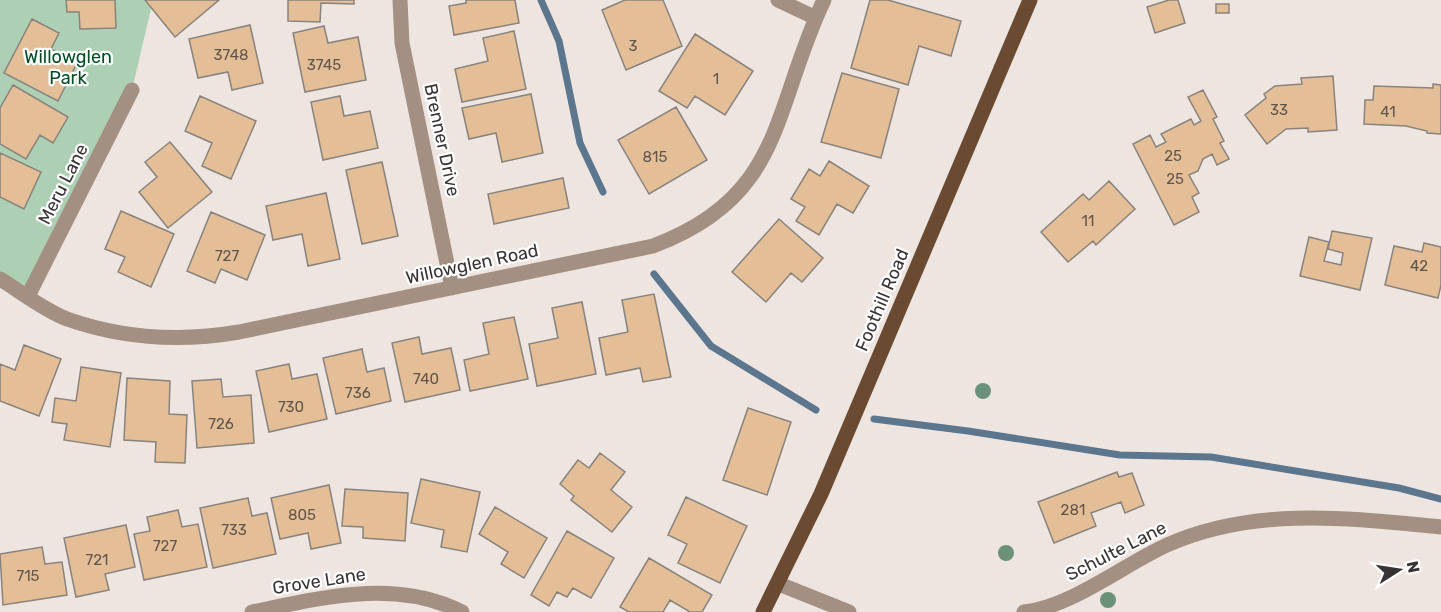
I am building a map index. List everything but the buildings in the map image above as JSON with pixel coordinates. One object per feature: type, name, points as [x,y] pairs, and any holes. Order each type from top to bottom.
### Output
[{"type":"main road","name":"Foothill Road","points":[[763,612],[779,584],[845,439],[1030,0]]},
{"type":"street","name":"Brenner Drive","points":[[400,0],[402,43],[452,288]]},
{"type":"street","points":[[778,0],[816,18]]},
{"type":"street","name":"Willowglen Road","points":[[0,279],[65,318],[125,334],[171,339],[239,332],[653,246],[693,229],[721,209],[756,171],[769,148],[824,0]]},
{"type":"street","name":"Meru Lane","points":[[28,296],[132,90]]},
{"type":"street","name":"Schulte Lane","points":[[1024,612],[1089,588],[1122,567],[1169,544],[1206,532],[1257,520],[1334,517],[1441,526]]},
{"type":"street","points":[[779,584],[849,612]]},
{"type":"street","name":"Grove Lane","points":[[252,612],[354,592],[383,592],[425,598],[462,612]]},
{"type":"green space","name":"Willowglen Park","points":[[0,0],[153,0],[132,90],[28,296],[0,279]]},
{"type":"waterway","points":[[541,0],[559,41],[580,143],[603,192]]},
{"type":"waterway","points":[[654,274],[711,346],[816,410]]},
{"type":"waterway","points":[[874,419],[1120,455],[1211,457],[1399,488],[1441,499]]}]
